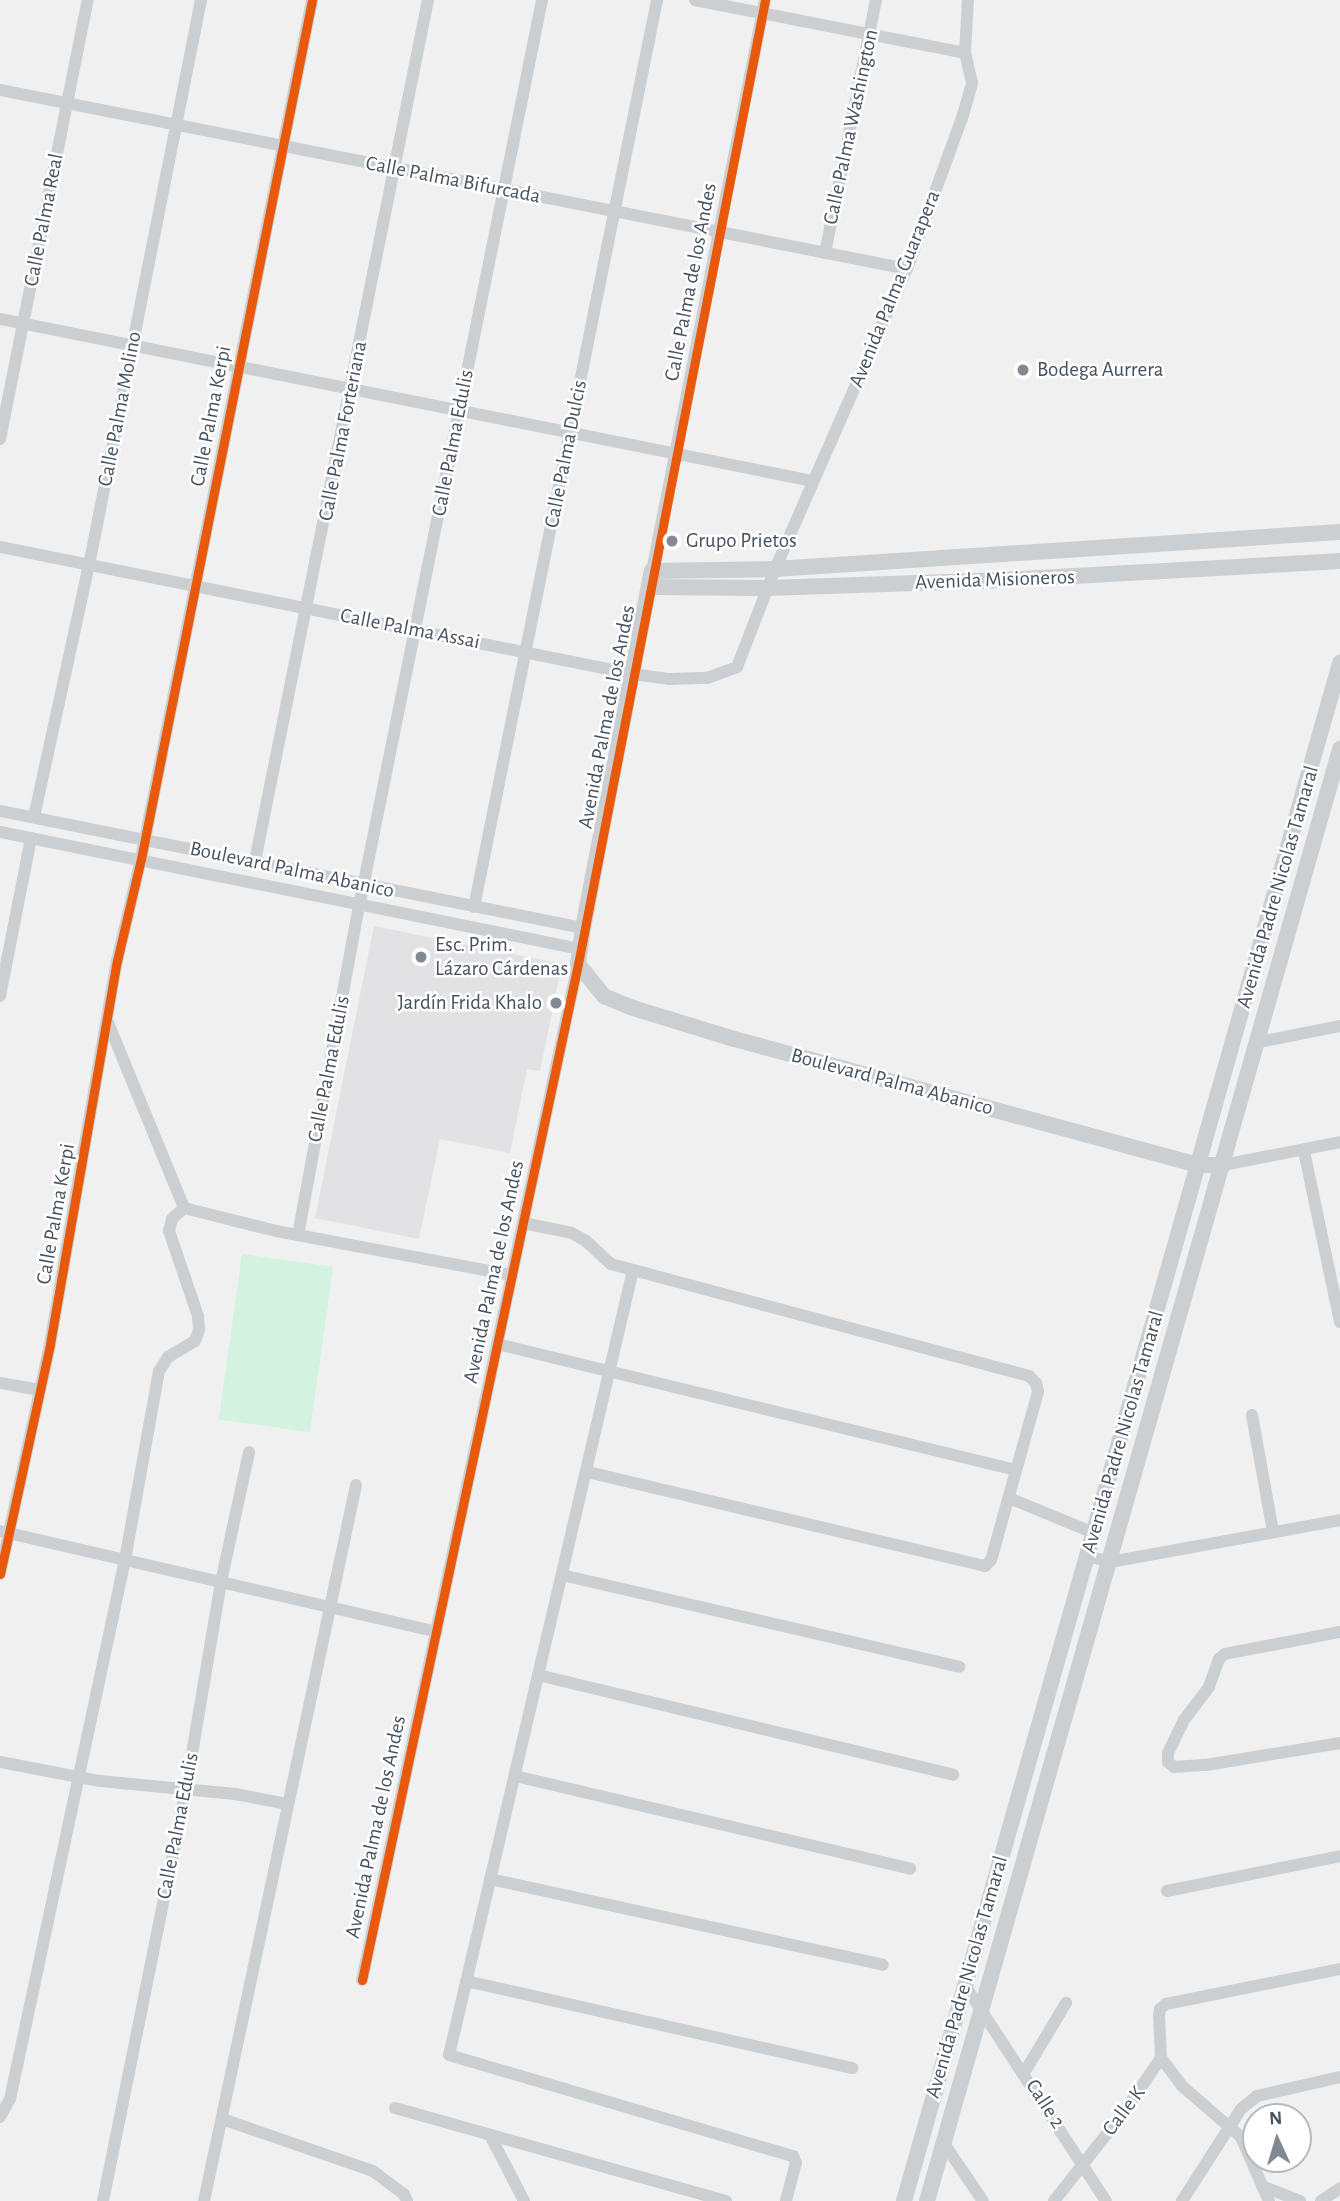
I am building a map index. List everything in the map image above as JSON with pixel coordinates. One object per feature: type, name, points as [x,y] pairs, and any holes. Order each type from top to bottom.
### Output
[{"type":"street","name":"Calle Palma Real","points":[[0,439],[88,0]]},
{"type":"street","name":"Calle Palma Molino","points":[[34,817],[89,565],[201,0]]},
{"type":"street","name":"Calle Palma Kerpi","points":[[0,1574],[5,1532],[50,1344],[107,1019],[312,0]]},
{"type":"street","name":"Calle Palma Forteriana","points":[[255,861],[308,609],[428,0]]},
{"type":"street","name":"Calle Palma Edulis","points":[[298,1235],[360,902],[542,0]]},
{"type":"street","name":"Calle Palma Dulcis","points":[[474,907],[657,0]]},
{"type":"street","points":[[695,0],[763,6],[870,34],[965,52]]},
{"type":"street","name":"Calle Palma Washington","points":[[824,253],[876,0]]},
{"type":"street","name":"Avenida Palma Guarapera","points":[[768,588],[907,270],[972,83],[965,52],[968,0]]},
{"type":"street","name":"Calle Palma de los Andes","points":[[652,571],[763,6]]},
{"type":"street","name":"Calle Palma Bifurcada","points":[[0,90],[907,270]]},
{"type":"street","points":[[0,319],[813,481]]},
{"type":"street","name":"Avenida Misioneros","points":[[652,571],[775,569],[1340,532]]},
{"type":"street","name":"Calle Palma Assai","points":[[0,547],[633,674],[670,678],[707,678],[737,667],[768,588]]},
{"type":"street","name":"Avenida Misioneros","points":[[649,587],[768,588],[1021,580],[1340,561]]},
{"type":"street","name":"Avenida Palma de los Andes","points":[[362,1980],[579,956],[652,571]]},
{"type":"street","name":"Avenida Padre Nicolas Tamaral","points":[[904,2201],[1340,663]]},
{"type":"street","name":"Avenida Padre Nicolas Tamaral","points":[[927,2201],[1259,1042],[1340,749]]},
{"type":"street","name":"Boulevard Palma Abanico","points":[[0,811],[583,928]]},
{"type":"street","name":"Boulevard Palma Abanico","points":[[0,832],[360,902],[579,956],[604,996],[669,1021],[1198,1165],[1223,1165]]},
{"type":"street","points":[[0,996],[31,838]]},
{"type":"street","points":[[107,1019],[184,1208]]},
{"type":"street","points":[[1259,1042],[1340,1026]]},
{"type":"street","points":[[1223,1165],[1340,1142]]},
{"type":"street","points":[[1304,1150],[1340,1322]]},
{"type":"street","points":[[184,1208],[298,1235],[512,1275]]},
{"type":"street","points":[[1,2110],[10,2099],[125,1560],[159,1371],[168,1357],[195,1340],[199,1330],[198,1316],[169,1231],[172,1219],[184,1208]]},
{"type":"street","points":[[523,1223],[572,1233],[586,1241],[611,1264],[1028,1376],[1036,1383],[1038,1392],[991,1560],[985,1566],[586,1472]]},
{"type":"street","points":[[633,1270],[449,2055],[793,2156],[796,2163],[786,2201]]},
{"type":"street","points":[[497,1344],[1016,1471]]},
{"type":"street","points":[[0,1383],[37,1390]]},
{"type":"street","points":[[1252,1415],[1273,1532]]},
{"type":"street","name":"Calle Palma Edulis","points":[[103,2201],[186,1789],[221,1582],[249,1452]]},
{"type":"street","points":[[204,2201],[356,1485]]},
{"type":"street","points":[[1009,1498],[1094,1533]]},
{"type":"street","points":[[1088,1556],[1110,1562],[1340,1520]]},
{"type":"street","points":[[5,1532],[436,1632]]},
{"type":"street","points":[[562,1575],[959,1667]]},
{"type":"street","points":[[1340,1632],[1225,1654],[1219,1660],[1209,1687],[1184,1720],[1168,1754],[1168,1762],[1174,1767],[1206,1765],[1340,1743]]},
{"type":"street","points":[[538,1675],[953,1775]]},
{"type":"street","points":[[0,1762],[78,1776],[288,1804]]},
{"type":"street","points":[[515,1776],[910,1869]]},
{"type":"street","points":[[1167,1891],[1340,1856]]},
{"type":"street","points":[[490,1879],[883,1965]]},
{"type":"street","points":[[1269,2201],[1246,2144],[1182,2086],[1161,2058],[1160,2009],[1166,2004],[1340,1969]]},
{"type":"street","points":[[467,1981],[852,2068]]},
{"type":"street","name":"Calle 2","points":[[964,1984],[1106,2201]]},
{"type":"street","points":[[1024,2073],[1066,2003]]},
{"type":"street","name":"Calle K","points":[[1054,2201],[1161,2058]]},
{"type":"street","points":[[1182,2201],[1241,2109],[1257,2096],[1340,2077]]},
{"type":"street","points":[[395,2108],[676,2194],[726,2201]]},
{"type":"street","points":[[222,2119],[373,2171],[404,2193],[407,2201]]},
{"type":"street","points":[[490,2135],[524,2201]]},
{"type":"street","points":[[943,2143],[983,2201]]},
{"type":"street","points":[[1262,2186],[1300,2201]]},
{"type":"street","points":[[1321,2201],[1340,2188]]},
{"type":"shaded area","points":[[374,926],[562,964],[540,1071],[527,1069],[510,1153],[440,1139],[419,1239],[315,1218]]},
{"type":"green space","points":[[242,1254],[333,1267],[310,1432],[219,1419]]},
{"type":"cycle path","points":[[0,1574],[50,1344],[117,961],[141,859],[312,0]]},
{"type":"cycle path","points":[[362,1980],[578,964],[765,0]]},
{"type":"place","name":"Bodega Aurrera","points":[[1023,370]]},
{"type":"place","name":"Grupo Prietos","points":[[672,541]]},
{"type":"place","name":"Esc. Prim. Lázaro Cárdenas","points":[[421,957]]},
{"type":"place","name":"Jardín Frida Khalo","points":[[556,1003]]}]
